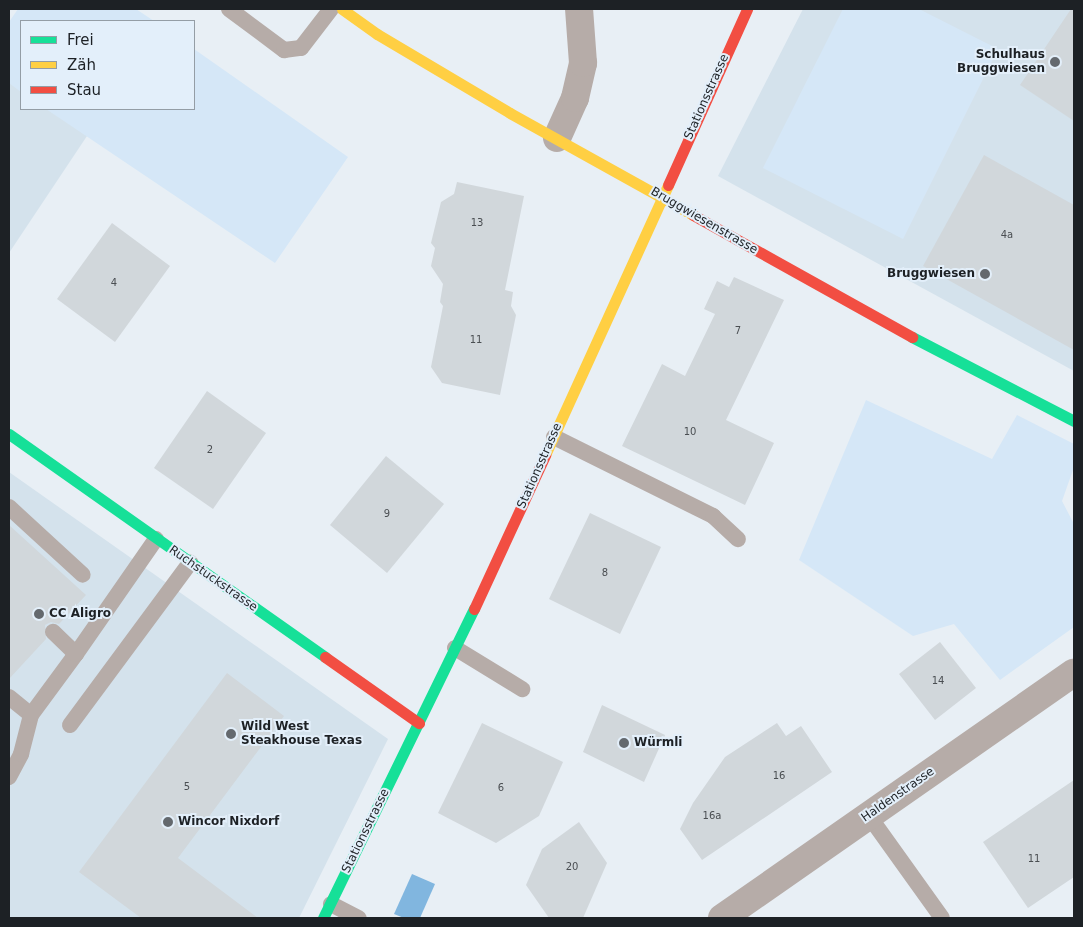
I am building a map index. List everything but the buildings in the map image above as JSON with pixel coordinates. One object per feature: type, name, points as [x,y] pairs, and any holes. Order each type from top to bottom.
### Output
[{"type":"street","name":"Bruggwiesenstrasse","points":[[342,9],[377,34],[557,138],[902,332],[1074,421]]},
{"type":"street","points":[[557,138],[575,98],[583,63],[579,9]]},
{"type":"street","name":"Stationsstrasse","points":[[327,911],[455,648],[554,436],[620,285],[747,9]]},
{"type":"street","name":"Ruchstuckstrasse","points":[[9,434],[419,723]]},
{"type":"street","name":"Haldenstrasse","points":[[722,918],[1074,672]]},
{"type":"lane","points":[[229,9],[284,50],[301,48],[331,9]]},
{"type":"lane","points":[[554,436],[713,516],[738,539]]},
{"type":"lane","points":[[9,507],[83,575]]},
{"type":"lane","points":[[9,777],[21,754],[31,716],[156,539]]},
{"type":"lane","points":[[70,725],[190,563]]},
{"type":"lane","points":[[52,632],[76,654]]},
{"type":"lane","points":[[455,648],[522,689]]},
{"type":"lane","points":[[9,696],[31,716]]},
{"type":"lane","points":[[869,816],[942,918]]},
{"type":"lane","points":[[327,911],[359,918]]},
{"type":"shaded area","points":[[18,9],[136,9],[152,20],[20,20],[20,91],[9,83],[9,22]]},
{"type":"shaded area","name":"Bruggwiesen","points":[[803,9],[1074,9],[1074,371],[718,176]]},
{"type":"shaded area","points":[[843,9],[919,9],[998,49],[903,239],[763,168]]},
{"type":"shaded area","points":[[195,50],[348,157],[275,263],[47,110],[195,110]]},
{"type":"shaded area","points":[[9,82],[20,89],[20,110],[53,110],[89,133],[9,253]]},
{"type":"shaded area","points":[[866,400],[992,459],[1017,415],[1074,444],[1074,467],[1062,501],[1074,524],[1074,627],[1000,680],[954,624],[913,636],[799,560]]},
{"type":"shaded area","points":[[9,472],[388,739],[299,918],[9,918]]},
{"type":"water","points":[[412,874],[435,884],[420,918],[404,918],[394,914]]},
{"type":"traffic: fast","points":[[912,337],[1074,421]]},
{"type":"traffic: fast","points":[[9,434],[325,657]]},
{"type":"traffic: fast","points":[[323,918],[474,609]]},
{"type":"traffic: slow","points":[[342,9],[377,34],[510,113],[693,215]]},
{"type":"traffic: slow","points":[[545,455],[668,185]]},
{"type":"traffic: jam","points":[[668,185],[747,9]]},
{"type":"traffic: jam","points":[[693,215],[912,337]]},
{"type":"traffic: jam","points":[[474,609],[545,455]]},
{"type":"traffic: jam","points":[[325,657],[419,723]]},
{"type":"place","name":"Schulhaus Bruggwiesen","points":[[1055,62]]},
{"type":"place","name":"Bruggwiesen","points":[[985,274]]},
{"type":"place","name":"CC Aligro","points":[[39,614]]},
{"type":"place","name":"Wild West Steakhouse Texas","points":[[231,734]]},
{"type":"place","name":"Würmli","points":[[624,743]]},
{"type":"place","name":"Wincor Nixdorf","points":[[168,822]]}]
